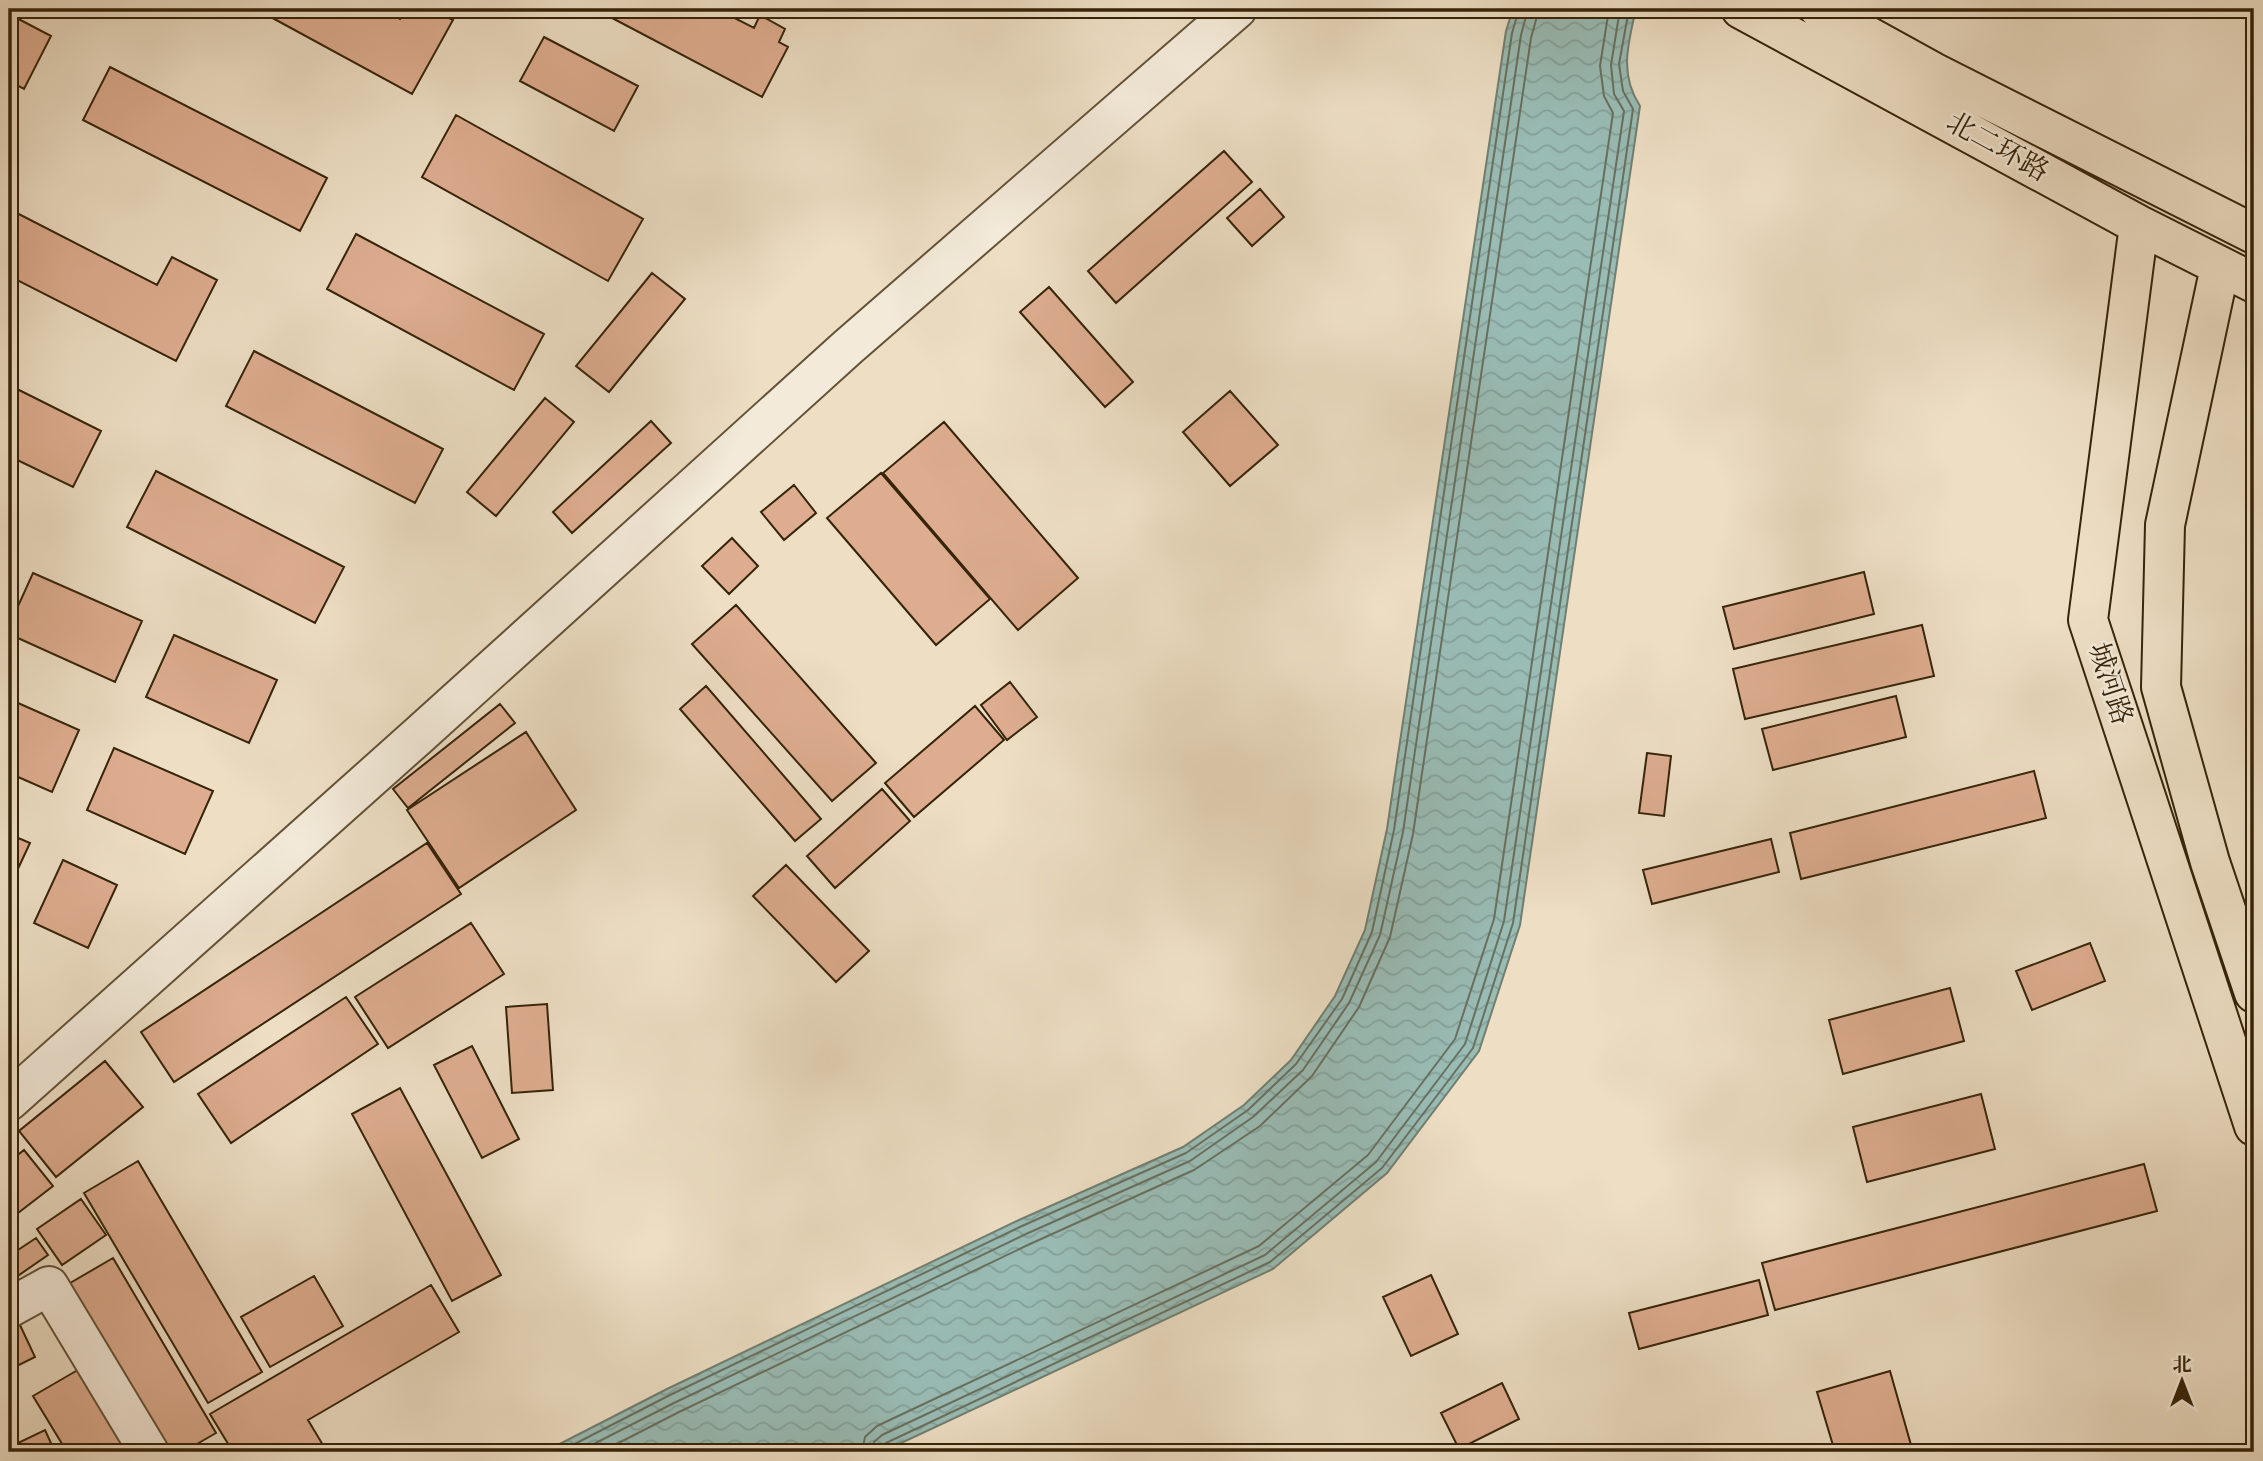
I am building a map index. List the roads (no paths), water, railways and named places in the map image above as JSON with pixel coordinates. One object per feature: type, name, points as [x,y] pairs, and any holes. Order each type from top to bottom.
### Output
[{"type":"main road","name":"北二环路","points":[[1741,9],[2139,225],[2254,283]]},
{"type":"main road","name":"北二环路","points":[[1819,9],[1933,72],[2254,234]]},
{"type":"main road","name":"城河路","points":[[2139,225],[2088,620],[2254,1126]]},
{"type":"main road","name":"城河路","points":[[2220,267],[2165,525],[2161,687],[2210,862],[2254,993]]},
{"type":"street","points":[[9,1101],[848,347],[1237,9]]},
{"type":"street","points":[[9,1308],[49,1286],[149,1452]]},
{"type":"water","points":[[1513,9],[1636,9],[1628,47],[1627,70],[1633,94],[1640,106],[1520,925],[1479,1051],[1387,1173],[1273,1269],[882,1452],[544,1452],[667,1389],[1019,1220],[1183,1147],[1244,1105],[1291,1060],[1335,996],[1365,930],[1387,829],[1506,31]]}]
